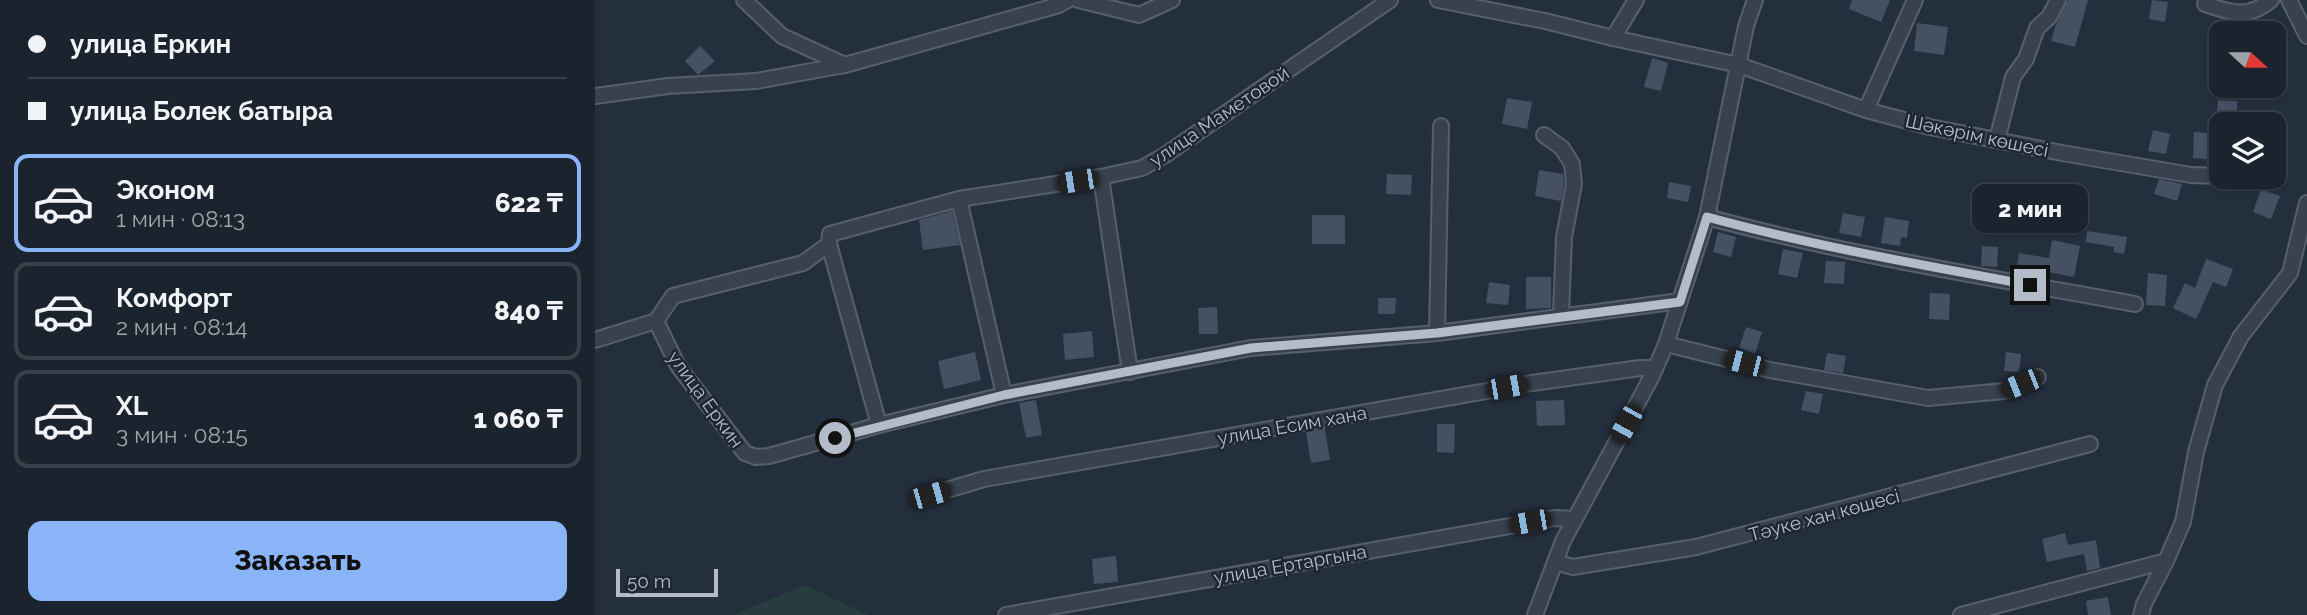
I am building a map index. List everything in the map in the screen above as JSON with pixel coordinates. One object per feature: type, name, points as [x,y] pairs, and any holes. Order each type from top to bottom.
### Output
[{"type":"street","points":[[744,0],[782,36],[845,65]]},
{"type":"street","points":[[595,96],[668,86],[756,81],[845,65],[1059,5],[1068,0]]},
{"type":"street","points":[[1078,0],[1139,15],[1172,0]]},
{"type":"street","name":"улица Маметовой","points":[[829,244],[830,234],[959,199],[1142,168],[1165,155],[1389,0]]},
{"type":"street","points":[[1438,0],[1739,65]]},
{"type":"street","points":[[1613,38],[1636,0]]},
{"type":"street","points":[[1535,615],[1563,541],[1666,344],[1707,217],[1746,26],[1755,0]]},
{"type":"street","points":[[1866,110],[1915,0]]},
{"type":"street","points":[[1997,140],[2013,77],[2026,59],[2038,28],[2049,17],[2058,0]]},
{"type":"street","points":[[2205,5],[2226,12],[2251,13],[2271,0]]},
{"type":"street","points":[[2290,0],[2307,36]]},
{"type":"street","name":"Шәкәрім көшесі","points":[[1739,65],[1866,110],[1930,127],[2192,175],[2209,176]]},
{"type":"street","points":[[1437,333],[1441,125]]},
{"type":"street","points":[[1544,135],[1562,148],[1573,163],[1574,184],[1564,237],[1562,315]]},
{"type":"street","points":[[1101,177],[1130,372]]},
{"type":"street","points":[[959,199],[1004,395]]},
{"type":"street","points":[[2141,615],[2183,522],[2196,452],[2215,385],[2241,336],[2290,273],[2307,203]]},
{"type":"street","points":[[1707,217],[1774,235],[1873,256],[2135,304]]},
{"type":"street","points":[[595,340],[656,321],[673,296],[803,263],[829,244],[879,425]]},
{"type":"street","name":"улица Еркин","points":[[656,321],[678,366],[745,453],[756,457],[769,456],[879,425],[1004,395],[1251,348],[1437,333],[1680,302]]},
{"type":"street","points":[[1666,344],[1770,370],[1929,398],[2004,391],[2038,377]]},
{"type":"street","name":"улица Есим хана","points":[[930,495],[984,479],[1382,408],[1532,383],[1655,368]]},
{"type":"street","name":"Тәуке хан көшесі","points":[[1555,562],[1573,567],[1696,547],[2089,444]]},
{"type":"street","name":"улица Ертаргына","points":[[1006,615],[1555,518],[1575,519]]},
{"type":"street","points":[[1961,615],[2166,562]]},
{"type":"green space","points":[[805,585],[868,615],[733,615]]},
{"type":"building","points":[[1852,0],[1890,0],[1881,22],[1849,9]]},
{"type":"building","points":[[2068,0],[2088,0],[2075,47],[2051,41]]},
{"type":"building","points":[[2152,0],[2168,2],[2165,22],[2149,19]]},
{"type":"building","points":[[1917,23],[1948,27],[1944,55],[1914,51]]},
{"type":"building","points":[[700,46],[715,61],[698,75],[685,61]]},
{"type":"building","points":[[1652,58],[1668,63],[1661,91],[1644,87]]},
{"type":"building","points":[[1507,98],[1532,102],[1527,129],[1502,124]]},
{"type":"building","points":[[2218,100],[2237,101],[2237,112],[2217,112]]},
{"type":"building","points":[[2153,130],[2170,134],[2166,154],[2148,151]]},
{"type":"building","points":[[2194,132],[2209,133],[2207,159],[2193,158]]},
{"type":"building","points":[[1539,170],[1563,174],[1561,201],[1535,196]]},
{"type":"building","points":[[1387,174],[1412,175],[1411,195],[1386,194]]},
{"type":"building","points":[[2159,179],[2182,184],[2177,201],[2154,194]]},
{"type":"building","points":[[1669,182],[1691,186],[1688,202],[1667,198]]},
{"type":"building","points":[[2261,189],[2280,196],[2271,219],[2253,212]]},
{"type":"building","points":[[952,211],[960,245],[923,250],[919,220]]},
{"type":"building","points":[[1843,213],[1865,217],[1861,237],[1839,233]]},
{"type":"building","points":[[1312,215],[1345,215],[1345,244],[1312,244]]},
{"type":"building","points":[[1885,217],[1909,221],[1907,238],[1901,237],[1900,246],[1881,243]]},
{"type":"building","points":[[2087,231],[2127,237],[2124,254],[2114,252],[2114,247],[2086,242]]},
{"type":"building","points":[[1718,232],[1736,237],[1731,257],[1713,252]]},
{"type":"building","points":[[2052,240],[2080,246],[2074,277],[2038,270],[2037,276],[2016,273],[2019,253],[2049,258]]},
{"type":"building","points":[[1982,246],[1998,247],[1997,267],[1981,266]]},
{"type":"building","points":[[1783,249],[1803,253],[1797,278],[1778,274]]},
{"type":"building","points":[[2206,259],[2233,269],[2226,287],[2213,282],[2196,319],[2173,308],[2185,283],[2195,288]]},
{"type":"building","points":[[1826,261],[1845,262],[1844,284],[1824,283]]},
{"type":"building","points":[[2148,273],[2167,275],[2165,306],[2146,305]]},
{"type":"building","points":[[1526,277],[1551,277],[1551,308],[1526,309]]},
{"type":"building","points":[[1489,282],[1510,285],[1508,305],[1486,303]]},
{"type":"building","points":[[1930,293],[1950,294],[1949,320],[1929,319]]},
{"type":"building","points":[[1378,298],[1396,298],[1395,314],[1378,314]]},
{"type":"building","points":[[1217,307],[1218,334],[1199,334],[1198,308]]},
{"type":"building","points":[[1746,327],[1762,332],[1755,354],[1739,348]]},
{"type":"building","points":[[1092,331],[1094,357],[1065,360],[1063,334]]},
{"type":"building","points":[[975,352],[981,380],[944,389],[938,361]]},
{"type":"building","points":[[2006,352],[2021,354],[2019,372],[2004,371]]},
{"type":"building","points":[[1827,353],[1846,356],[1843,373],[1824,370]]},
{"type":"building","points":[[1806,391],[1823,394],[1819,414],[1801,410]]},
{"type":"building","points":[[1036,400],[1042,435],[1026,438],[1019,403]]},
{"type":"building","points":[[1564,400],[1565,425],[1537,426],[1536,401]]},
{"type":"building","points":[[1437,424],[1455,424],[1454,453],[1437,452]]},
{"type":"building","points":[[1325,429],[1330,460],[1311,463],[1306,432]]},
{"type":"building","points":[[2065,533],[2068,545],[2096,540],[2100,568],[2087,571],[2084,554],[2047,562],[2042,539]]},
{"type":"building","points":[[1116,556],[1118,582],[1094,584],[1092,559]]},
{"type":"building","points":[[2108,597],[2111,615],[2088,615],[2086,601]]},
{"type":"route","points":[[835,438],[1004,395],[1251,348],[1437,333],[1680,302],[1707,217],[1774,235],[1873,256],[2030,285]]}]
